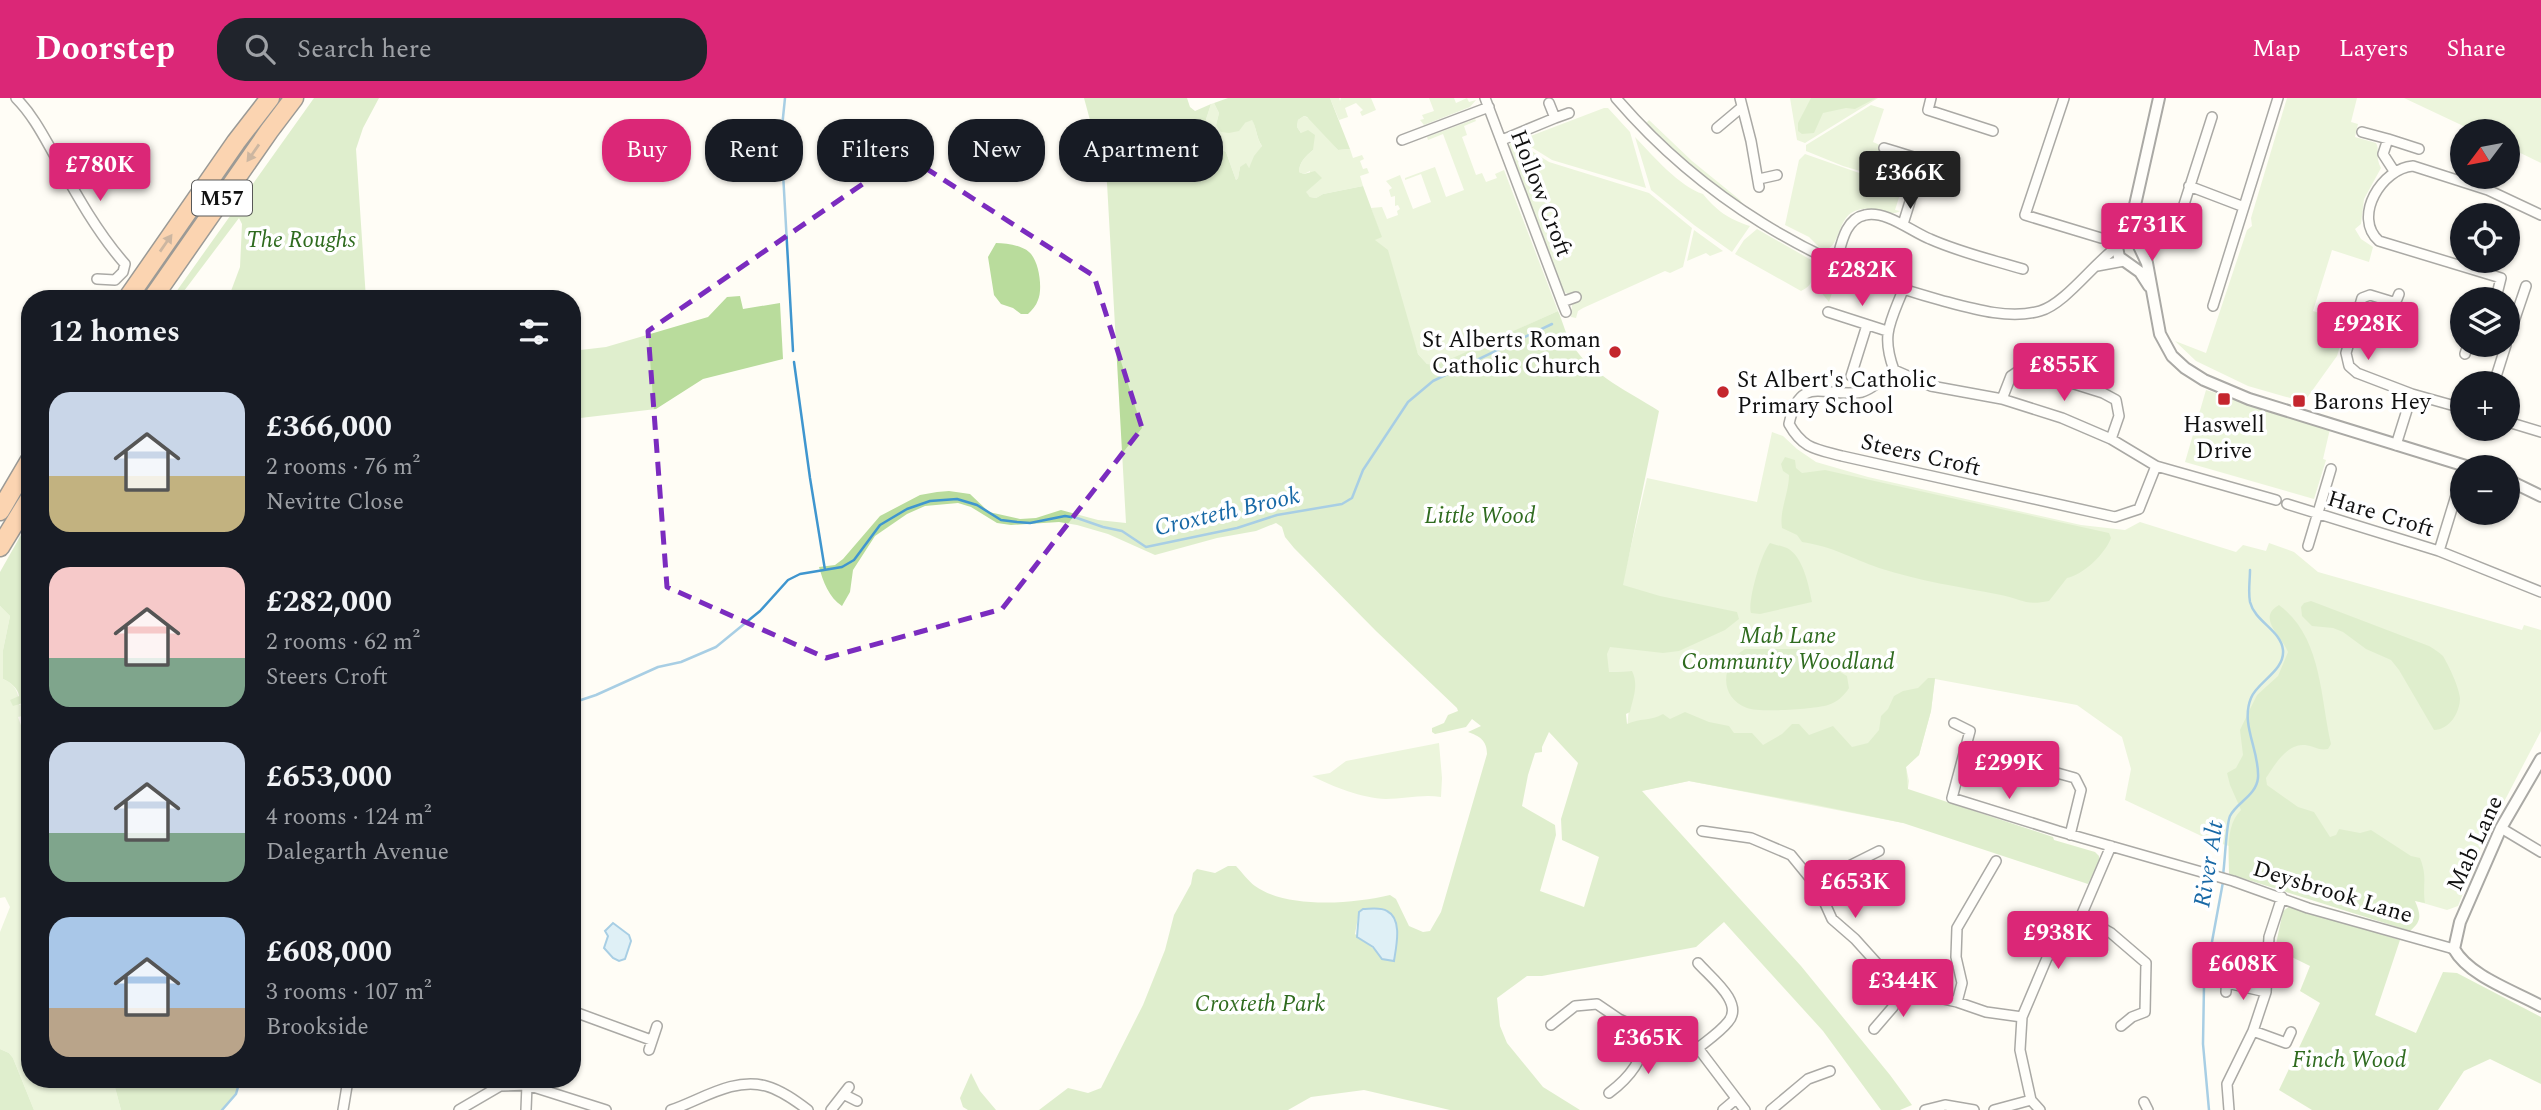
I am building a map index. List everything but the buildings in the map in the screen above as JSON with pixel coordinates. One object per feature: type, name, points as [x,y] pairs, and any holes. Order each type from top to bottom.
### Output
[{"type":"highway","name":"M57","points":[[133,290],[270,98]]},
{"type":"highway","name":"M57","points":[[158,290],[294,98]]},
{"type":"highway","points":[[0,510],[21,475]]},
{"type":"highway","points":[[0,547],[21,513]]},
{"type":"street","points":[[16,98],[33,118],[76,193],[111,248],[125,264],[123,272],[115,280],[97,279]]},
{"type":"street","points":[[1931,98],[1928,110],[1993,131]]},
{"type":"street","points":[[2064,98],[2025,215],[2101,238]]},
{"type":"street","points":[[2150,288],[2140,272],[2119,257],[2117,245],[2133,215],[2159,98]]},
{"type":"street","points":[[2213,306],[2278,98]]},
{"type":"street","points":[[1618,99],[1669,154],[1720,195],[1780,234],[1836,263],[1903,290],[1975,310],[2034,312],[2051,306],[2128,238],[2139,246]]},
{"type":"street","points":[[1717,128],[1741,102]]},
{"type":"street","points":[[1741,102],[1759,183],[1777,175]]},
{"type":"street","points":[[1402,140],[1487,103]]},
{"type":"street","name":"Hollow Croft","points":[[1487,103],[1564,307],[1576,297]]},
{"type":"street","points":[[1549,103],[1555,118]]},
{"type":"street","points":[[1502,140],[1569,113]]},
{"type":"street","points":[[2180,217],[2212,117]]},
{"type":"street","points":[[2362,132],[2419,149]]},
{"type":"street","points":[[2388,139],[2383,154],[2394,171]]},
{"type":"street","points":[[1890,164],[1889,149],[1923,160],[1903,224]]},
{"type":"street","points":[[2499,287],[2501,278],[2379,241],[2370,230],[2369,214],[2373,200],[2394,171],[2413,166],[2488,190],[2541,215]]},
{"type":"street","points":[[2189,186],[2244,206]]},
{"type":"street","points":[[1836,263],[1846,230],[1856,219],[1875,215],[1903,224],[1929,239],[2023,269]]},
{"type":"street","points":[[2133,215],[2139,246],[2147,263],[2157,322],[2165,345],[2178,363],[2204,380],[2249,399],[2450,464]]},
{"type":"street","points":[[2095,267],[2136,259],[2139,246]]},
{"type":"street","points":[[2520,303],[2526,286]]},
{"type":"street","points":[[1903,290],[1887,331],[1886,351],[1894,370],[1931,386],[2002,399],[2062,418],[2111,439],[2156,466],[2276,500]]},
{"type":"street","points":[[2399,295],[2393,302],[2370,295],[2362,298],[2346,353],[2349,366],[2357,373],[2412,394],[2450,405]]},
{"type":"street","points":[[1828,312],[1887,331]]},
{"type":"street","points":[[1851,376],[1867,325]]},
{"type":"street","points":[[2002,399],[2011,376],[2023,368],[2103,393],[2116,400],[2119,416],[2111,439]]},
{"type":"street","name":"Steers Croft","points":[[1894,370],[1865,391],[1842,393],[1816,389],[1802,395],[1793,407],[1789,425],[1796,437],[1807,446],[1832,453],[2115,517],[2139,509],[2156,466]]},
{"type":"street","points":[[2396,445],[2412,394]]},
{"type":"street","points":[[2520,426],[2541,432]]},
{"type":"street","points":[[2308,546],[2331,469]]},
{"type":"street","points":[[2520,486],[2541,496]]},
{"type":"street","name":"Hare Croft","points":[[2287,504],[2439,551],[2541,592]]},
{"type":"street","points":[[2439,551],[2450,516]]},
{"type":"street","name":"Deysbrook Lane","points":[[1954,723],[1970,731],[1952,798],[2070,835],[2234,881],[2308,908],[2454,949],[2462,962],[2473,970],[2541,1006]]},
{"type":"street","points":[[2007,759],[2075,778],[2081,790],[2070,835]]},
{"type":"street","name":"Mab Lane","points":[[2454,949],[2460,922],[2501,828],[2541,759]]},
{"type":"street","points":[[2501,828],[2541,852]]},
{"type":"street","points":[[1702,831],[1752,838],[1791,855],[1818,888],[1832,919],[1855,939],[1901,990],[1957,1002],[1986,1012],[2022,1017]]},
{"type":"street","points":[[2040,1110],[2031,1100],[2020,1050],[2022,1017],[2047,958],[2081,916],[2111,846]]},
{"type":"street","points":[[1818,888],[1847,867],[1879,851]]},
{"type":"street","points":[[1957,1002],[1962,983],[1956,957],[1958,928],[1996,861]]},
{"type":"street","points":[[2229,1110],[2227,1084],[2253,1031],[2266,992],[2269,937],[2282,897]]},
{"type":"street","points":[[2081,916],[2111,933],[2146,963],[2145,1013],[2133,1017],[2121,1026]]},
{"type":"street","points":[[1698,963],[1729,997],[1733,1011],[1730,1021],[1699,1048]]},
{"type":"street","points":[[2227,983],[2266,992]]},
{"type":"street","points":[[1874,1029],[1893,1007],[1901,990]]},
{"type":"street","points":[[1551,1025],[1575,1006],[1597,1004],[1619,1019],[1650,1033],[1681,1035],[1699,1048],[1745,1110]]},
{"type":"street","points":[[581,1015],[650,1045],[657,1026]]},
{"type":"street","points":[[2253,1031],[2286,1043],[2291,1032]]},
{"type":"street","points":[[1609,1093],[1622,1084],[1639,1063],[1650,1033]]},
{"type":"street","points":[[1771,1110],[1808,1079],[1830,1072]]},
{"type":"street","points":[[671,1110],[690,1106],[732,1086],[765,1085],[790,1097],[808,1110]]},
{"type":"street","points":[[343,1110],[347,1088]]},
{"type":"street","points":[[459,1110],[492,1088]]},
{"type":"street","points":[[526,1110],[527,1088]]},
{"type":"street","points":[[536,1088],[606,1110]]},
{"type":"street","points":[[831,1110],[847,1091],[857,1101]]},
{"type":"street","points":[[1723,1110],[1736,1099]]},
{"type":"street","points":[[1994,1110],[2031,1100]]},
{"type":"street","points":[[1925,1110],[1945,1105],[1975,1110]]},
{"type":"highlighted area","points":[[905,155],[1094,276],[1142,428],[1002,609],[826,658],[667,587],[648,331]]},
{"type":"green space","name":"The Roughs","points":[[314,98],[379,98],[363,128],[356,149],[365,290],[231,290],[240,267],[242,224],[239,218],[185,290],[177,290]]},
{"type":"green space","points":[[1084,98],[1187,98],[1190,107],[1195,111],[1211,104],[1206,119],[1090,119]]},
{"type":"green space","points":[[1228,98],[1330,98],[1350,149],[1338,150],[1307,117],[1298,120],[1297,127],[1301,133],[1308,130],[1315,135],[1313,150],[1305,157],[1299,172],[1304,174],[1315,171],[1322,178],[1306,192],[1310,197],[1316,198],[1323,194],[1363,186],[1382,237],[1375,240],[1388,250],[1418,354],[1427,364],[1437,365],[1558,311],[1571,342],[1591,366],[1659,411],[1623,585],[1660,596],[1737,612],[1739,619],[1725,630],[1679,651],[1663,653],[1610,647],[1607,654],[1609,672],[1632,671],[1634,676],[1635,692],[1630,712],[1626,714],[1627,724],[1663,714],[1670,719],[1685,712],[1709,722],[1729,726],[1734,733],[1752,733],[1763,745],[1782,734],[1792,724],[1799,724],[1809,735],[1833,726],[1852,747],[1868,743],[1879,730],[1881,716],[1894,696],[1918,688],[1928,678],[1935,678],[1931,711],[1919,755],[1906,767],[1908,789],[2095,852],[2099,861],[2088,884],[1903,823],[1689,781],[1642,791],[1801,966],[1890,1075],[1912,1105],[1900,1110],[1881,1110],[1823,1031],[1724,922],[1696,947],[1542,976],[1527,976],[1497,998],[1500,1026],[1507,1043],[1543,1087],[1580,1110],[1450,1110],[1364,1090],[1311,1097],[1288,1110],[1039,1110],[1068,1088],[1088,1093],[1101,1088],[1143,1005],[1165,950],[1174,915],[1197,869],[1215,873],[1228,866],[1236,866],[1252,884],[1268,893],[1302,901],[1358,901],[1390,895],[1396,899],[1409,926],[1423,932],[1430,931],[1441,912],[1487,754],[1482,739],[1468,732],[1481,726],[1472,719],[1466,727],[1435,734],[1432,732],[1432,728],[1444,723],[1448,715],[1458,711],[1457,708],[1294,548],[1285,537],[1282,527],[1276,523],[1256,531],[1217,538],[1155,555],[1108,534],[1077,525],[1059,522],[1011,525],[997,523],[971,507],[958,503],[925,506],[907,514],[875,536],[853,570],[850,592],[842,606],[830,594],[819,567],[835,565],[843,559],[880,516],[920,495],[937,492],[970,494],[989,512],[1020,519],[1036,518],[1061,510],[1098,520],[1126,523],[1107,182],[1223,182],[1223,150],[1236,180],[1240,167],[1246,163],[1249,168],[1262,146],[1252,120],[1245,123],[1239,131],[1223,132],[1223,119],[1218,119],[1219,113],[1214,103]],"holes":[[[1549,732],[1578,763],[1561,819],[1562,840],[1599,857],[1584,907],[1540,891],[1556,835],[1555,825],[1522,806],[1535,753],[1542,752]],[[1363,909],[1382,909],[1392,915],[1397,927],[1394,960],[1379,953],[1355,934],[1359,912]]]},
{"type":"green space","points":[[1330,98],[1339,98],[1340,101],[1341,98],[1371,98],[1376,110],[1362,116],[1360,112],[1363,110],[1356,103],[1345,108],[1348,117],[1339,120]]},
{"type":"green space","points":[[1429,98],[1454,98],[1456,103],[1467,98],[1469,102],[1476,100],[1470,107],[1424,125],[1420,120],[1424,119],[1422,115],[1434,111]]},
{"type":"green space","points":[[1790,98],[1878,98],[1805,143],[1797,140]]},
{"type":"green space","points":[[1811,98],[1876,98],[1855,109],[1846,108],[1823,113],[1814,133],[1802,134],[1798,131],[1798,123]]},
{"type":"green space","points":[[2287,98],[2357,98],[2351,122],[2358,124],[2355,137],[2376,143],[2381,168],[2364,199],[2361,224],[2355,229],[2361,239],[2373,247],[2369,262],[2332,250],[2313,311],[2347,322],[2337,356],[2304,402],[2248,386],[2196,361],[2175,341],[2206,353],[2247,230],[2252,226],[2251,218]]},
{"type":"green space","points":[[2404,98],[2541,98],[2541,163],[2520,153],[2520,119],[2450,120]]},
{"type":"green space","points":[[1214,103],[1219,113],[1218,119],[1206,119],[1211,104]]},
{"type":"green space","points":[[1871,105],[1884,109],[1873,142],[1882,146],[1881,152],[1886,157],[1885,167],[1892,169],[1900,159],[1910,163],[1904,184],[1843,166],[1806,151],[1806,145]]},
{"type":"green space","points":[[1608,108],[1630,132],[1646,188],[1552,160],[1520,140]]},
{"type":"green space","points":[[1304,116],[1312,120],[1338,150],[1350,149],[1353,158],[1362,155],[1364,159],[1360,161],[1363,169],[1367,168],[1369,173],[1360,176],[1363,186],[1323,194],[1316,198],[1305,192],[1309,188],[1310,171],[1304,174],[1299,172],[1299,168],[1313,150],[1297,127],[1298,120]]},
{"type":"green space","points":[[1252,119],[1262,146],[1249,168],[1240,167],[1236,180],[1223,150],[1223,125],[1245,123]]},
{"type":"green space","points":[[1475,119],[1476,121],[1464,126],[1467,135],[1462,137],[1476,175],[1482,173],[1486,182],[1497,178],[1495,174],[1504,170],[1558,311],[1437,366],[1427,364],[1418,354],[1378,244],[1374,240],[1381,236],[1371,208],[1382,207],[1387,219],[1398,215],[1397,211],[1400,209],[1398,205],[1395,206],[1395,196],[1391,197],[1389,190],[1392,188],[1386,181],[1400,175],[1413,209],[1431,202],[1421,174],[1405,178],[1435,167],[1446,197],[1464,190],[1443,134],[1428,140],[1427,137]]},
{"type":"green space","points":[[1649,120],[1744,206],[1689,164],[1646,123]]},
{"type":"green space","points":[[1635,137],[1685,185],[1703,194],[1723,213],[1750,226],[1732,252],[1651,190]]},
{"type":"green space","points":[[1513,139],[1549,162],[1649,193],[1692,228],[1683,267],[1670,273],[1665,271],[1583,308],[1578,311],[1576,318],[1571,317],[1572,305],[1578,300],[1561,290],[1508,148]]},
{"type":"green space","points":[[1805,154],[1902,188],[1895,210],[1900,211],[1890,213],[1865,209],[1851,213],[1831,247],[1821,249],[1809,237],[1785,225],[1799,160]]},
{"type":"green space","points":[[1757,229],[1813,261],[1811,282],[1806,288],[1801,291],[1735,254],[1744,240]]},
{"type":"green space","points":[[1694,230],[1723,251],[1710,256],[1706,253],[1687,261]]},
{"type":"green space","points":[[996,243],[1022,248],[1029,252],[1035,261],[1040,289],[1036,304],[1028,314],[1021,314],[1001,304],[994,295],[988,257]]},
{"type":"green space","points":[[1820,263],[1839,272],[1829,302],[1815,285],[1815,264],[1819,266]]},
{"type":"green space","points":[[740,296],[743,309],[780,303],[783,359],[703,379],[656,409],[581,418],[581,350],[606,347],[708,317],[727,297]]},
{"type":"green space","points":[[2206,390],[2330,429],[2323,459],[2326,460],[2314,499],[2185,462]]},
{"type":"green space","name":"Mab Lane Community Woodland","points":[[1772,432],[1783,436],[1816,462],[1868,477],[2081,525],[2125,530],[2140,522],[2236,552],[2243,545],[2266,551],[2269,543],[2294,552],[2318,572],[2522,630],[2524,625],[2541,630],[2541,731],[2483,842],[2458,906],[2447,910],[2212,841],[2125,800],[2131,769],[2122,737],[2077,705],[1935,679],[1931,711],[1919,755],[1906,767],[1909,781],[1903,823],[1689,781],[1641,791],[1627,730],[1632,671],[1608,672],[1606,653],[1647,478],[1757,502]]},
{"type":"green space","points":[[1785,457],[1795,460],[1796,468],[1802,473],[1825,470],[2109,533],[2111,538],[2099,557],[2080,573],[2067,578],[2049,601],[2029,602],[1909,577],[1802,542],[1797,535],[1782,528],[1789,475],[1783,471],[1781,464]]},
{"type":"green space","points":[[21,535],[21,704],[13,706],[10,700],[19,696],[18,693],[3,679],[3,650],[10,616],[0,606],[0,572]]},
{"type":"green space","points":[[1770,543],[1793,552],[1804,572],[1812,602],[1760,614],[1751,613],[1756,577]]},
{"type":"green space","points":[[2311,601],[2429,646],[2440,653],[2451,671],[2460,698],[2453,720],[2434,730],[2391,660],[2366,649],[2343,632],[2312,626],[2302,616],[2301,607]]},
{"type":"green space","points":[[2279,605],[2304,633],[2311,650],[2331,744],[2328,749],[2298,745],[2287,751],[2266,778],[2267,785],[2298,807],[2314,812],[2330,837],[2336,835],[2339,829],[2360,833],[2371,830],[2411,856],[2420,858],[2424,871],[2425,903],[2415,901],[2419,918],[2410,931],[2229,874],[2230,832],[2241,810],[2227,773],[2236,768],[2243,755],[2240,730],[2257,695],[2278,676],[2288,652],[2270,621],[2273,610]]},
{"type":"green space","points":[[0,606],[10,616],[3,650],[3,679],[16,689],[19,705],[21,704],[21,716],[18,717],[21,725],[21,1078],[13,1058],[0,1049],[0,932],[10,907],[5,897],[0,898]]},
{"type":"green space","points":[[1745,649],[1801,649],[1847,676],[1849,688],[1843,696],[1828,705],[1774,710],[1747,708],[1731,696],[1726,680],[1731,663]]},
{"type":"green space","points":[[1439,743],[1441,797],[1367,797],[1312,776],[1330,773],[1346,761]]},
{"type":"green space","name":"Finch Wood","points":[[2290,906],[2400,940],[2375,1015],[2416,1033],[2443,972],[2457,973],[2541,1017],[2541,1084],[2490,1059],[2464,1071],[2438,1110],[2312,1110],[2279,1090],[2320,1003],[2300,991],[2310,966],[2275,949],[2283,911]]},
{"type":"green space","points":[[0,1049],[13,1058],[21,1078],[21,1088],[25,1088],[34,1110],[0,1110]]},
{"type":"green space","points":[[971,1073],[980,1091],[996,1110],[968,1110],[963,1107],[960,1098]]},
{"type":"green space","points":[[25,1088],[115,1088],[121,1110],[34,1110]]},
{"type":"green space","points":[[115,1088],[238,1088],[222,1110],[121,1110]]},
{"type":"water","points":[[1363,909],[1382,909],[1395,920],[1397,934],[1394,961],[1382,959],[1373,947],[1357,937],[1359,912]]},
{"type":"water","points":[[613,923],[629,935],[631,941],[625,959],[619,961],[604,948],[608,936],[605,931]]},
{"type":"waterway","points":[[785,98],[781,137],[793,351]]},
{"type":"waterway","name":"Croxteth Brook","points":[[581,700],[658,667],[681,662],[716,647],[760,611],[788,580],[800,574],[842,567],[854,560],[880,525],[907,509],[930,501],[957,499],[977,505],[1001,520],[1017,522],[1030,523],[1065,516],[1077,518],[1122,531],[1146,547],[1237,528],[1277,515],[1342,504],[1352,498],[1363,470],[1408,402],[1433,381],[1552,324]]},
{"type":"waterway","points":[[794,362],[825,570]]},
{"type":"waterway","name":"River Alt","points":[[2223,875],[2230,816],[2254,790],[2258,778],[2248,708],[2254,692],[2280,664],[2283,650],[2278,637],[2257,615],[2250,602],[2250,570]]},
{"type":"waterway","name":"River Alt","points":[[2209,1110],[2203,1044],[2204,985],[2223,882]]},
{"type":"waterway","name":"Croxteth Brook","points":[[222,1110],[238,1088]]},
{"type":"place","name":"St Alberts Roman Catholic Church","points":[[1615,352]]},
{"type":"place","name":"St Albert's Catholic Primary School","points":[[1723,392]]},
{"type":"place","name":"Haswell Drive","points":[[2224,399]]},
{"type":"place","name":"Barons Hey","points":[[2299,401]]},
{"type":"park label","name":"Little Wood","points":[[1480,515]]},
{"type":"park label","name":"Croxteth Park","points":[[1260,1003]]}]
